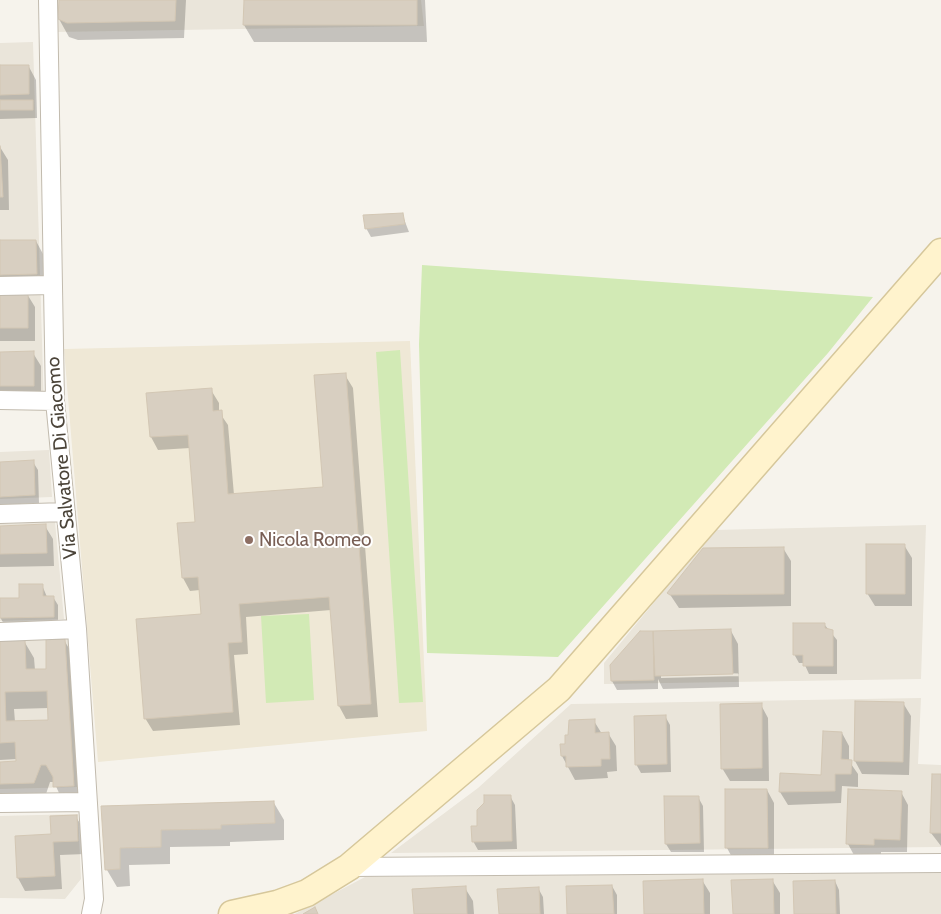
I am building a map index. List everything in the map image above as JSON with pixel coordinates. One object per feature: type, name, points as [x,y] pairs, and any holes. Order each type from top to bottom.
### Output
[{"type":"street","name":"Via Salvatore Di Giacomo","points":[[48,0],[55,401],[77,630],[94,899],[90,914]]},
{"type":"street","points":[[232,914],[280,909],[349,868],[559,690],[941,252]]},
{"type":"street","points":[[0,286],[52,285]]},
{"type":"street","points":[[0,400],[55,401]]},
{"type":"street","points":[[0,514],[66,512]]},
{"type":"street","points":[[0,632],[77,630]]},
{"type":"street","points":[[0,803],[88,802]]},
{"type":"street","points":[[349,868],[941,863]]},
{"type":"shaded area","points":[[58,0],[421,0],[424,26],[55,32]]},
{"type":"shaded area","points":[[33,42],[44,408],[0,409],[0,43]]},
{"type":"shaded area","name":"Nicola Romeo","points":[[410,341],[427,731],[98,762],[64,349]]},
{"type":"shaded area","points":[[49,450],[52,497],[0,499],[0,452]]},
{"type":"shaded area","points":[[55,522],[64,619],[0,621],[0,524]]},
{"type":"shaded area","points":[[926,525],[921,679],[604,684],[604,663],[714,530]]},
{"type":"shaded area","points":[[69,638],[80,787],[0,789],[0,639]]},
{"type":"shaded area","points":[[921,698],[918,764],[941,765],[941,847],[391,853],[478,788],[571,704]]},
{"type":"shaded area","points":[[78,814],[81,879],[65,899],[0,898],[0,816]]},
{"type":"shaded area","points":[[941,872],[941,914],[295,914],[365,877]]},
{"type":"green space","points":[[422,265],[873,297],[828,353],[558,657],[427,653],[419,344]]},
{"type":"green space","points":[[400,350],[423,702],[399,703],[376,352]]},
{"type":"green space","points":[[309,614],[314,700],[266,703],[261,616]]},
{"type":"building","points":[[59,0],[176,0],[175,21],[67,23],[58,19]]},
{"type":"building","points":[[244,0],[417,0],[417,25],[243,25]]},
{"type":"building","points":[[0,65],[29,65],[29,94],[0,95]]},
{"type":"building","points":[[0,100],[33,100],[33,110],[0,110]]},
{"type":"building","points":[[0,146],[3,197],[0,197]]},
{"type":"building","points":[[403,213],[405,224],[365,229],[363,215]]},
{"type":"building","points":[[0,240],[36,240],[37,274],[0,275]]},
{"type":"building","points":[[28,293],[28,328],[0,328],[0,294]]},
{"type":"building","points":[[34,351],[34,386],[0,386],[0,352]]},
{"type":"building","points":[[346,373],[371,704],[338,706],[329,597],[239,604],[242,642],[228,643],[233,712],[144,719],[136,619],[201,614],[198,577],[182,578],[177,523],[195,522],[188,435],[150,437],[146,393],[212,388],[213,411],[222,410],[228,494],[323,487],[314,375]]},
{"type":"building","points":[[34,460],[35,495],[0,497],[0,462]]},
{"type":"building","points":[[46,524],[47,553],[0,554],[0,526]]},
{"type":"building","points":[[866,544],[905,544],[905,594],[866,594]]},
{"type":"building","points":[[784,547],[784,594],[670,595],[667,593],[703,548]]},
{"type":"building","points":[[19,584],[43,584],[43,596],[54,596],[54,617],[0,618],[0,598],[19,598]]},
{"type":"building","points":[[793,623],[825,623],[825,628],[833,630],[833,666],[803,666],[803,655],[793,655]]},
{"type":"building","points":[[731,629],[733,674],[655,676],[653,631]]},
{"type":"building","points":[[640,631],[653,631],[654,680],[611,681],[610,665]]},
{"type":"building","points":[[46,639],[65,639],[74,786],[53,787],[53,777],[46,765],[41,765],[34,783],[0,784],[0,762],[16,761],[15,742],[0,743],[0,640],[25,640],[26,669],[46,669]],"holes":[[[47,691],[48,720],[6,721],[5,692]]]},
{"type":"building","points":[[855,701],[904,702],[903,762],[854,761]]},
{"type":"building","points":[[762,703],[762,768],[721,769],[720,704]]},
{"type":"building","points":[[666,715],[667,764],[635,765],[634,716]]},
{"type":"building","points":[[595,719],[595,733],[609,732],[610,759],[601,759],[601,766],[566,767],[566,756],[561,756],[560,744],[565,744],[569,720]]},
{"type":"building","points":[[823,731],[842,732],[841,759],[852,760],[851,774],[835,774],[835,791],[779,792],[780,773],[821,775]]},
{"type":"building","points":[[932,774],[941,774],[941,833],[930,833]]},
{"type":"building","points":[[725,789],[767,789],[768,848],[725,848]]},
{"type":"building","points":[[848,789],[902,791],[900,840],[874,839],[874,845],[846,844]]},
{"type":"building","points":[[484,795],[511,795],[512,841],[472,842],[471,826],[477,826],[477,810],[484,803]]},
{"type":"building","points":[[664,796],[699,796],[700,843],[665,844]]},
{"type":"building","points":[[274,801],[275,823],[221,825],[221,829],[161,830],[161,847],[120,848],[120,869],[105,870],[101,806]]},
{"type":"building","points":[[77,815],[78,841],[53,842],[55,876],[17,878],[15,836],[51,834],[50,816]]},
{"type":"building","points":[[703,879],[704,914],[644,914],[643,881]]},
{"type":"building","points":[[773,879],[774,914],[733,914],[731,880]]},
{"type":"building","points":[[835,880],[836,914],[794,914],[793,881]]},
{"type":"building","points":[[612,885],[614,914],[567,914],[566,886]]},
{"type":"building","points":[[466,886],[467,914],[414,914],[412,889]]},
{"type":"building","points":[[539,887],[540,914],[499,914],[497,889]]},
{"type":"building","points":[[315,907],[318,914],[303,914]]},
{"type":"place","name":"Nicola Romeo","points":[[249,540]]}]
